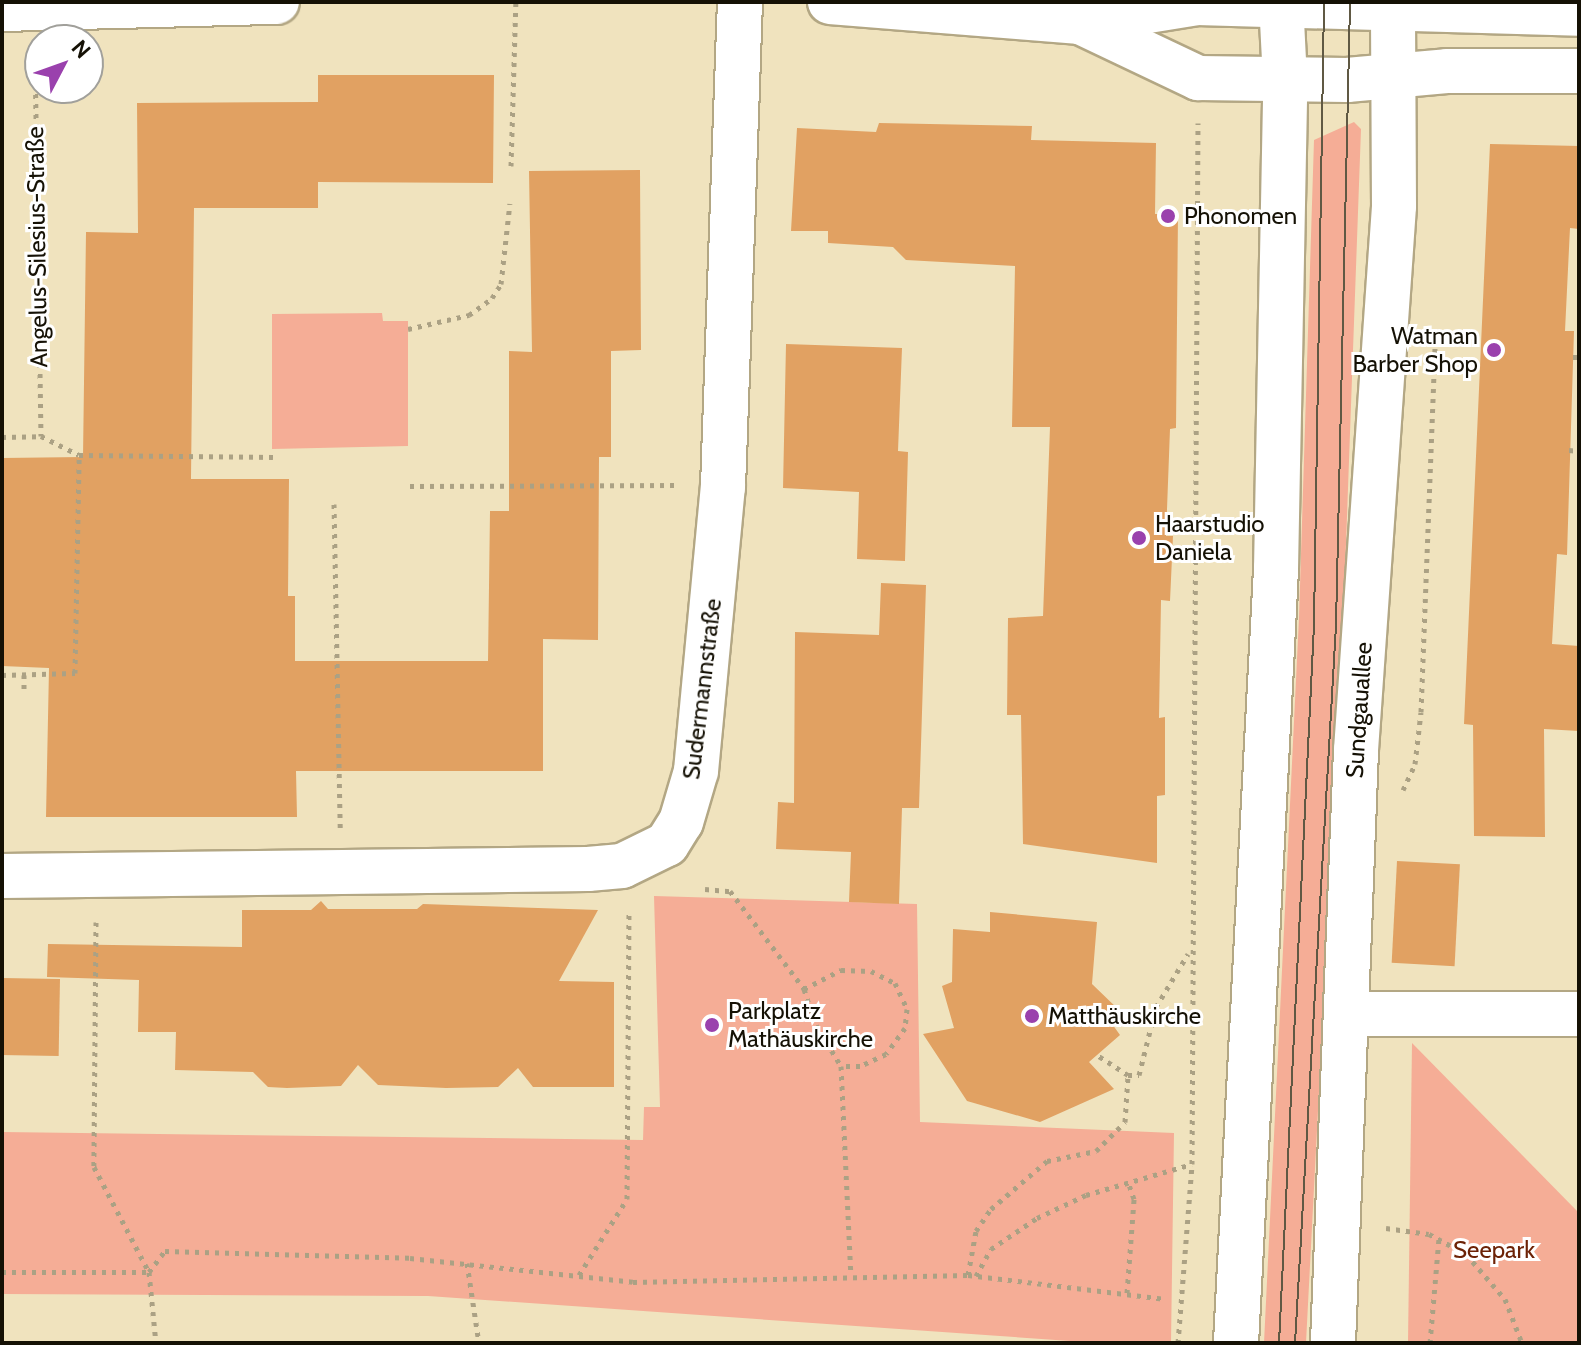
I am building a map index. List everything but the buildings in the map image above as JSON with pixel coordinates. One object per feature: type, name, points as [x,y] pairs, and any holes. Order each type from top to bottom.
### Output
[{"type":"street","points":[[18,9],[277,2]]},
{"type":"street","name":"Sudermannstraße","points":[[2,876],[341,873],[622,866],[667,844],[681,822],[696,771],[723,487],[740,2]]},
{"type":"street","points":[[830,2],[1080,22],[1197,3],[1579,14]]},
{"type":"street","points":[[1236,1343],[1276,569],[1285,80],[1281,4]]},
{"type":"street","name":"Sundgauallee","points":[[1333,1343],[1356,750],[1394,206],[1393,7]]},
{"type":"street","points":[[1080,22],[1198,78],[1285,80],[1393,77],[1447,71],[1579,71]]},
{"type":"street","points":[[1347,1014],[1579,1014]]},
{"type":"path","points":[[511,166],[516,2]]},
{"type":"path","name":"Angelus-Silesius-Straße","points":[[18,9],[41,436]]},
{"type":"path","points":[[1178,1343],[1192,1164],[1189,953],[1198,78]]},
{"type":"path","points":[[408,329],[469,315],[492,298],[501,284],[510,203]]},
{"type":"path","points":[[1402,792],[1415,764],[1421,712],[1437,321]]},
{"type":"path","points":[[2,437],[41,436],[79,455],[273,457]]},
{"type":"path","points":[[1569,450],[1579,451]]},
{"type":"path","points":[[2,675],[75,673],[79,455]]},
{"type":"path","points":[[410,486],[723,487]]},
{"type":"path","points":[[334,504],[341,873]]},
{"type":"path","points":[[24,675],[24,693]]},
{"type":"path","points":[[578,1276],[627,1199],[629,908],[622,866]]},
{"type":"path","points":[[97,874],[94,1167],[149,1272],[156,1343]]},
{"type":"path","points":[[705,889],[730,891],[804,989],[816,1025],[841,1066],[851,1275]]},
{"type":"path","points":[[1097,1055],[1128,1075],[1139,1075],[1156,1007],[1189,953]]},
{"type":"path","points":[[804,989],[841,970],[871,971],[895,983],[907,1009],[905,1028],[886,1054],[860,1066],[841,1066]]},
{"type":"path","points":[[968,1275],[976,1231],[991,1209],[1047,1161],[1096,1151],[1112,1140],[1125,1122],[1128,1075]]},
{"type":"path","points":[[976,1276],[991,1249],[1037,1218],[1128,1182],[1192,1164]]},
{"type":"path","points":[[1127,1293],[1134,1199],[1128,1182]]},
{"type":"path","points":[[1385,1242],[1386,1213]]},
{"type":"path","points":[[1386,1228],[1439,1239],[1466,1254],[1505,1299],[1522,1343]]},
{"type":"path","points":[[1430,1343],[1439,1239]]},
{"type":"path","points":[[149,1272],[165,1251],[467,1263],[633,1282],[851,1275],[968,1275],[1166,1299]]},
{"type":"path","points":[[467,1263],[479,1343]]},
{"type":"path","points":[[2,1272],[149,1272]]},
{"type":"green space","points":[[1354,122],[1361,129],[1343,627],[1306,1343],[1264,1343],[1299,618],[1314,140]]},
{"type":"green space","points":[[382,313],[383,321],[408,321],[408,446],[272,449],[272,314]]},
{"type":"green space","points":[[654,896],[917,904],[920,1122],[1174,1133],[1171,1343],[1099,1343],[428,1296],[2,1294],[2,1132],[643,1140],[644,1107],[660,1107]]},
{"type":"green space","name":"Seepark","points":[[1412,1043],[1579,1213],[1579,1343],[1408,1343]]},
{"type":"tram line","points":[[1279,1343],[1314,624],[1324,2]]},
{"type":"tram line","points":[[1295,1343],[1336,625],[1350,2]]},
{"type":"place","name":"Phonomen","points":[[1168,216]]},
{"type":"place","name":"Watman Barber Shop","points":[[1494,350]]},
{"type":"place","name":"Haarstudio Daniela","points":[[1139,538]]},
{"type":"place","name":"Matthäuskirche","points":[[1032,1016]]},
{"type":"place","name":"Parkplatz Mathäuskirche","points":[[712,1025]]}]
